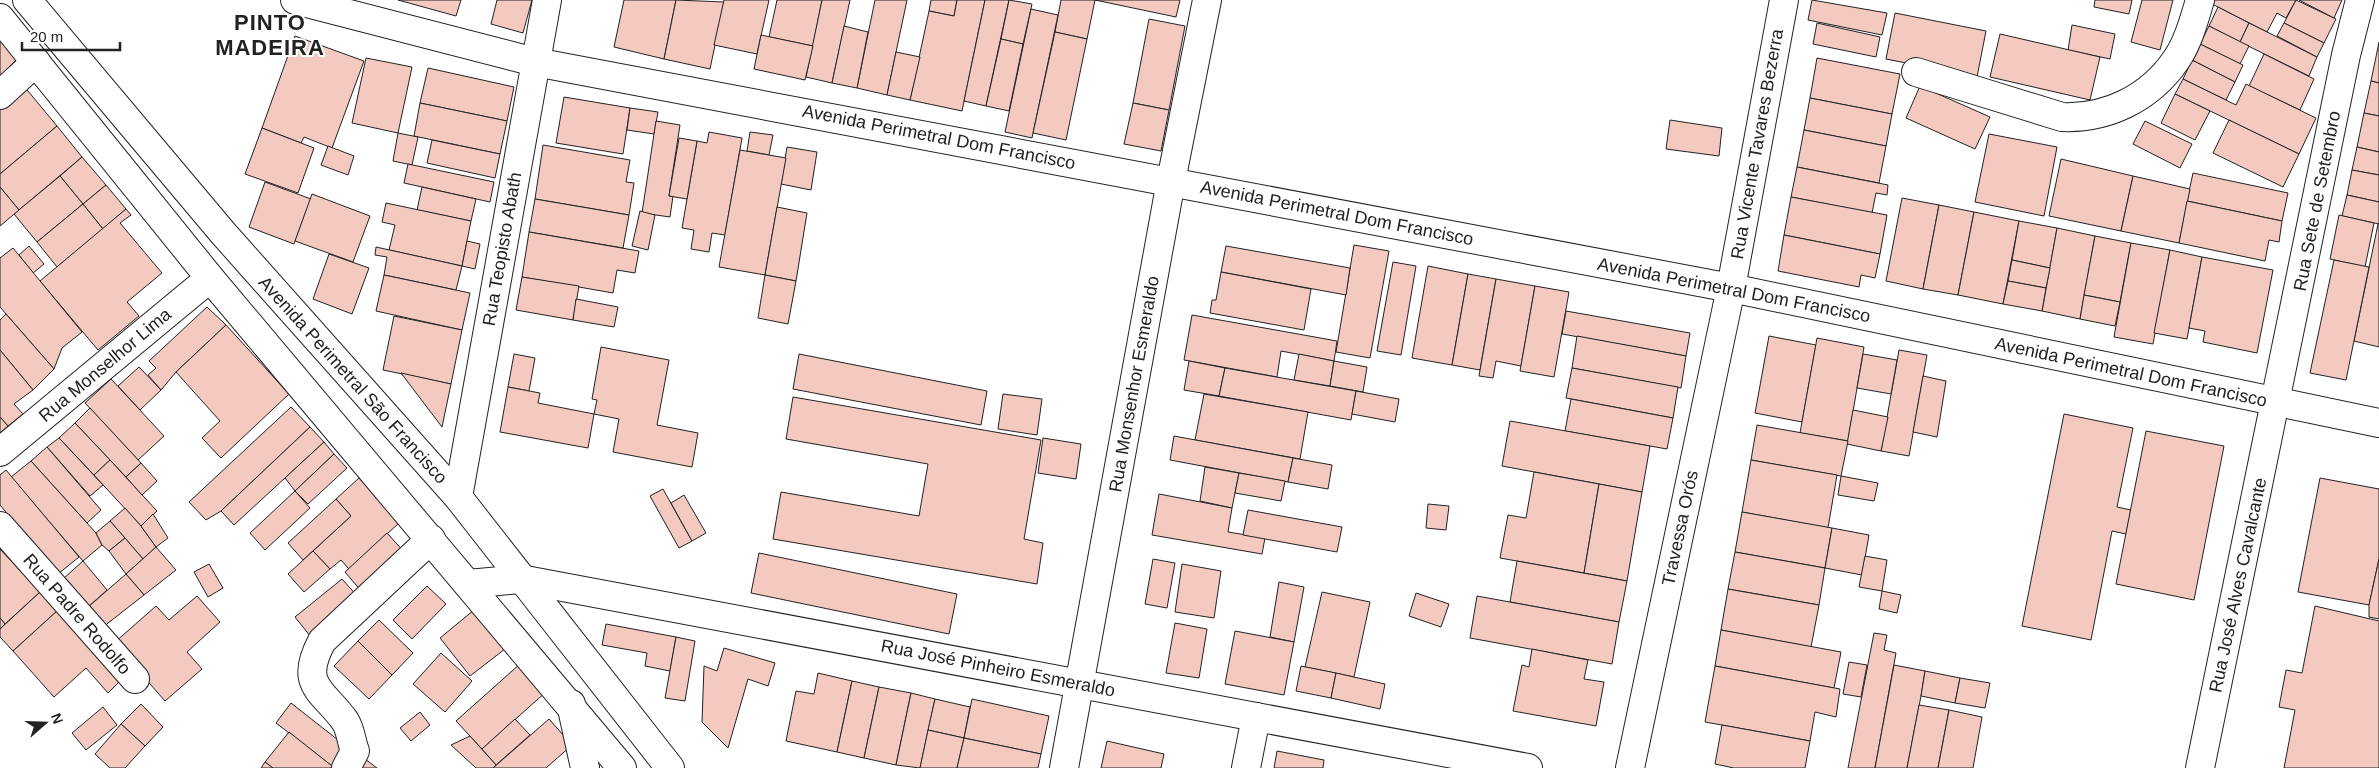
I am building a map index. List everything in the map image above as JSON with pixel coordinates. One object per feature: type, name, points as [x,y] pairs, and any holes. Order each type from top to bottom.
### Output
[{"type":"street","name":"Avenida Perimetral São Francisco","points":[[27,0],[224,233],[458,498],[670,768]]},
{"type":"street","name":"Avenida Perimetral Dom Francisco","points":[[295,0],[535,62],[1731,288],[2379,423]]},
{"type":"street","name":"Rua Teopisto Abath","points":[[458,498],[547,0]]},
{"type":"street","name":"Rua Monsenhor Esmeraldo","points":[[1064,768],[1171,181],[1207,0]]},
{"type":"street","name":"Rua Vicente Tavares Bezerra","points":[[1731,288],[1784,0]]},
{"type":"street","points":[[1916,72],[2062,117],[2082,118],[2101,115],[2156,85],[2177,59],[2191,30],[2200,0]]},
{"type":"street","name":"Rua Sete de Setembro","points":[[2276,402],[2360,0]]},
{"type":"street","points":[[0,18],[210,278],[571,704],[622,768]]},
{"type":"street","points":[[0,95],[36,62]]},
{"type":"street","name":"Rua Monselhor Lima","points":[[0,452],[210,278]]},
{"type":"street","name":"Travessa Orós","points":[[1630,768],[1731,288]]},
{"type":"street","name":"Rua José Alves Cavalcante","points":[[2200,768],[2276,402]]},
{"type":"street","name":"Rua Padre Rodolfo","points":[[0,526],[135,679]]},
{"type":"street","points":[[346,768],[355,751],[346,722],[318,690],[313,669],[316,652],[322,641],[431,539]]},
{"type":"street","name":"Rua José Pinheiro Esmeraldo","points":[[468,584],[520,579],[1256,717],[1442,760],[1528,768]]},
{"type":"street","points":[[571,704],[584,768]]},
{"type":"street","points":[[1246,768],[1256,717]]},
{"type":"building","points":[[398,0],[461,0],[456,16]]},
{"type":"building","points":[[497,0],[532,0],[523,33],[491,24]]},
{"type":"building","points":[[624,0],[676,0],[664,59],[614,47]]},
{"type":"building","points":[[676,0],[724,2],[710,69],[664,59]]},
{"type":"building","points":[[724,0],[769,0],[757,54],[714,45]]},
{"type":"building","points":[[777,0],[822,0],[813,46],[769,37]]},
{"type":"building","points":[[822,0],[850,0],[832,83],[806,77]]},
{"type":"building","points":[[875,0],[907,0],[887,95],[857,88]]},
{"type":"building","points":[[931,0],[957,0],[954,16],[929,11]]},
{"type":"building","points":[[957,0],[985,0],[962,111],[910,100],[929,11],[954,16]]},
{"type":"building","points":[[985,0],[1009,0],[986,106],[964,101]]},
{"type":"building","points":[[1009,0],[1032,4],[1023,44],[1001,39]]},
{"type":"building","points":[[1061,0],[1095,0],[1087,39],[1055,32]]},
{"type":"building","points":[[1095,0],[1180,0],[1176,17]]},
{"type":"building","points":[[1812,0],[1887,13],[1882,35],[1808,20]]},
{"type":"building","points":[[2095,0],[2132,0],[2129,14],[2094,7]]},
{"type":"building","points":[[2142,0],[2173,0],[2160,50],[2131,42]]},
{"type":"building","points":[[2211,0],[2296,0],[2286,18],[2277,13],[2267,32],[2210,3]]},
{"type":"building","points":[[2296,0],[2336,19],[2324,43],[2284,23]]},
{"type":"building","points":[[2299,0],[2342,0],[2334,18]]},
{"type":"building","points":[[2218,7],[2249,23],[2240,42],[2209,26]]},
{"type":"building","points":[[1031,9],[1058,15],[1032,138],[1005,132]]},
{"type":"building","points":[[1895,13],[1986,31],[1977,77],[1886,59]]},
{"type":"building","points":[[1149,19],[1185,26],[1169,110],[1133,103]]},
{"type":"building","points":[[1817,23],[1880,37],[1876,57],[1813,44]]},
{"type":"building","points":[[2249,23],[2317,57],[2309,76],[2240,42]]},
{"type":"building","points":[[2284,23],[2324,43],[2317,57],[2277,36]]},
{"type":"building","points":[[2072,25],[2115,34],[2110,59],[2068,50]]},
{"type":"building","points":[[844,26],[868,32],[857,88],[832,83]]},
{"type":"building","points":[[2209,26],[2249,46],[2240,64],[2200,44]]},
{"type":"building","points":[[1055,32],[1087,39],[1066,140],[1033,133]]},
{"type":"building","points":[[2000,34],[2100,57],[2090,100],[1990,77]]},
{"type":"building","points":[[761,35],[813,46],[805,80],[754,69]]},
{"type":"building","points":[[295,36],[364,61],[332,148],[304,137],[301,143],[262,128]]},
{"type":"building","points":[[0,39],[18,58],[0,76]]},
{"type":"building","points":[[1001,39],[1023,44],[1009,111],[986,106]]},
{"type":"building","points":[[2379,42],[2379,83],[2371,81]]},
{"type":"building","points":[[2200,44],[2243,65],[2235,82],[2192,60]]},
{"type":"building","points":[[896,52],[920,57],[910,100],[887,95]]},
{"type":"building","points":[[2264,54],[2314,79],[2300,110],[2249,86]]},
{"type":"building","points":[[366,58],[412,67],[398,133],[352,123]]},
{"type":"building","points":[[1817,58],[1900,74],[1892,114],[1810,98]]},
{"type":"building","points":[[2192,60],[2235,82],[2226,100],[2183,79]]},
{"type":"building","points":[[428,68],[514,87],[507,121],[420,103]]},
{"type":"building","points":[[2183,79],[2236,105],[2246,84],[2316,118],[2299,154],[2175,94]]},
{"type":"building","points":[[2371,81],[2379,83],[2379,116],[2364,113]]},
{"type":"building","points":[[23,85],[57,126],[0,174],[0,104]]},
{"type":"building","points":[[1920,86],[1990,117],[1975,149],[1906,118]]},
{"type":"building","points":[[2175,94],[2210,111],[2195,140],[2161,123]]},
{"type":"building","points":[[564,97],[630,108],[623,154],[556,143]]},
{"type":"building","points":[[1810,98],[1892,114],[1886,146],[1804,130]]},
{"type":"building","points":[[420,103],[507,121],[500,154],[414,136]]},
{"type":"building","points":[[1133,103],[1169,110],[1161,151],[1124,144]]},
{"type":"building","points":[[630,108],[658,112],[654,134],[627,130]]},
{"type":"building","points":[[2364,113],[2379,116],[2379,152],[2357,147]]},
{"type":"building","points":[[1670,120],[1722,128],[1719,156],[1666,149]]},
{"type":"building","points":[[2229,120],[2299,154],[2283,187],[2213,153]]},
{"type":"building","points":[[656,121],[680,125],[669,196],[673,196],[670,217],[642,213]]},
{"type":"building","points":[[2145,121],[2192,144],[2180,168],[2133,144]]},
{"type":"building","points":[[57,126],[82,157],[19,210],[0,187],[0,174]]},
{"type":"building","points":[[262,128],[314,148],[298,193],[245,174]]},
{"type":"building","points":[[1804,130],[1886,146],[1879,183],[1797,167]]},
{"type":"building","points":[[709,132],[742,138],[725,235],[712,233],[709,252],[691,249],[694,230],[682,228],[697,141],[707,143]]},
{"type":"building","points":[[750,132],[773,135],[769,155],[747,151]]},
{"type":"building","points":[[398,133],[418,137],[412,165],[393,161]]},
{"type":"building","points":[[1989,134],[2057,147],[2044,216],[1975,202]]},
{"type":"building","points":[[679,138],[697,141],[687,199],[669,196]]},
{"type":"building","points":[[432,140],[500,154],[495,178],[427,163]]},
{"type":"building","points":[[543,145],[630,160],[626,182],[634,183],[629,215],[535,199]]},
{"type":"building","points":[[328,146],[354,156],[348,175],[321,165]]},
{"type":"building","points":[[787,147],[817,152],[811,190],[781,184]]},
{"type":"building","points":[[2357,147],[2379,152],[2379,175],[2352,170]]},
{"type":"building","points":[[740,150],[786,158],[765,275],[719,267]]},
{"type":"building","points":[[82,157],[106,185],[83,204],[60,176]]},
{"type":"building","points":[[2061,159],[2133,176],[2121,231],[2049,216]]},
{"type":"building","points":[[408,164],[494,182],[490,202],[404,183]]},
{"type":"building","points":[[1797,167],[1888,185],[1887,195],[1876,193],[1872,213],[1791,197]]},
{"type":"building","points":[[2352,170],[2379,175],[2379,202],[2347,195]]},
{"type":"building","points":[[2193,173],[2288,193],[2282,221],[2187,201]]},
{"type":"building","points":[[60,176],[83,204],[37,242],[14,214]]},
{"type":"building","points":[[2133,176],[2190,189],[2179,243],[2121,231]]},
{"type":"building","points":[[265,182],[311,199],[294,244],[249,227]]},
{"type":"building","points":[[106,185],[126,209],[103,229],[83,204]]},
{"type":"building","points":[[0,187],[19,210],[0,226]]},
{"type":"building","points":[[422,187],[476,199],[471,221],[417,210]]},
{"type":"building","points":[[312,194],[370,216],[353,262],[295,241]]},
{"type":"building","points":[[2347,195],[2379,202],[2379,224],[2342,216]]},
{"type":"building","points":[[1791,197],[1887,215],[1880,254],[1784,235]]},
{"type":"building","points":[[1902,198],[1939,205],[1923,289],[1886,281]]},
{"type":"building","points":[[535,199],[629,215],[623,248],[529,232]]},
{"type":"building","points":[[2187,201],[2282,221],[2279,242],[2269,240],[2265,261],[2179,243]]},
{"type":"building","points":[[386,203],[471,221],[462,266],[389,250],[395,225],[382,222]]},
{"type":"building","points":[[83,204],[103,229],[57,267],[37,242]]},
{"type":"building","points":[[1939,205],[1974,212],[1958,295],[1923,289]]},
{"type":"building","points":[[777,207],[807,213],[796,281],[765,275]]},
{"type":"building","points":[[126,209],[131,215],[120,223],[162,273],[127,302],[139,316],[98,350],[40,281]]},
{"type":"building","points":[[640,211],[655,215],[648,250],[632,246]]},
{"type":"building","points":[[1974,212],[2019,221],[2003,304],[1958,295]]},
{"type":"building","points":[[2339,215],[2374,223],[2365,267],[2330,259]]},
{"type":"building","points":[[2019,221],[2057,228],[2050,268],[2012,260]]},
{"type":"building","points":[[2379,224],[2379,347],[2354,341]]},
{"type":"building","points":[[2057,228],[2095,236],[2080,319],[2042,311]]},
{"type":"building","points":[[529,232],[639,251],[635,273],[617,270],[613,293],[522,277]]},
{"type":"building","points":[[1784,235],[1880,254],[1875,278],[1861,275],[1859,287],[1778,271]]},
{"type":"building","points":[[2095,236],[2131,243],[2120,302],[2084,295]]},
{"type":"building","points":[[467,241],[480,244],[475,269],[462,266]]},
{"type":"building","points":[[2131,243],[2170,250],[2153,344],[2114,337]]},
{"type":"building","points":[[1354,245],[1389,251],[1370,358],[1336,352]]},
{"type":"building","points":[[29,246],[44,264],[33,273],[19,255]]},
{"type":"building","points":[[1226,246],[1350,268],[1346,295],[1221,272]]},
{"type":"building","points":[[376,247],[462,266],[456,290],[384,275],[387,257],[375,255]]},
{"type":"building","points":[[13,248],[82,332],[62,348],[54,369],[0,307],[0,258]]},
{"type":"building","points":[[2170,250],[2202,257],[2187,339],[2154,333]]},
{"type":"building","points":[[329,254],[369,268],[352,314],[313,299]]},
{"type":"building","points":[[2202,257],[2273,270],[2257,353],[2203,342],[2205,331],[2189,328]]},
{"type":"building","points":[[2012,260],[2050,268],[2046,288],[2008,281]]},
{"type":"building","points":[[2334,260],[2369,267],[2346,380],[2310,373]]},
{"type":"building","points":[[1393,262],[1416,266],[1401,355],[1377,351]]},
{"type":"building","points":[[1428,266],[1468,274],[1452,365],[1412,358]]},
{"type":"building","points":[[1221,272],[1311,289],[1304,330],[1210,313],[1212,300],[1216,300]]},
{"type":"building","points":[[1468,274],[1496,279],[1480,370],[1452,365]]},
{"type":"building","points":[[384,275],[470,293],[462,330],[376,311]]},
{"type":"building","points":[[765,275],[796,281],[788,324],[758,318]]},
{"type":"building","points":[[522,277],[579,286],[573,320],[516,310]]},
{"type":"building","points":[[1496,279],[1535,286],[1521,366],[1496,361],[1493,378],[1479,376]]},
{"type":"building","points":[[2008,281],[2046,288],[2042,311],[2003,304]]},
{"type":"building","points":[[1535,286],[1569,292],[1554,377],[1520,371]]},
{"type":"building","points":[[2084,295],[2120,302],[2115,326],[2080,319]]},
{"type":"building","points":[[576,299],[618,307],[614,327],[573,320]]},
{"type":"building","points":[[207,307],[226,325],[176,372],[161,390],[148,375],[156,368],[149,361]]},
{"type":"building","points":[[1566,311],[1690,333],[1686,356],[1562,334]]},
{"type":"building","points":[[6,314],[54,369],[33,390],[0,350],[0,320]]},
{"type":"building","points":[[1192,315],[1337,341],[1334,361],[1281,351],[1277,377],[1184,360]]},
{"type":"building","points":[[394,316],[462,330],[451,384],[383,370]]},
{"type":"building","points":[[226,325],[289,394],[221,458],[202,438],[220,421],[176,372]]},
{"type":"building","points":[[1577,336],[1686,356],[1681,388],[1572,368]]},
{"type":"building","points":[[1769,336],[1816,345],[1802,422],[1755,413]]},
{"type":"building","points":[[1817,338],[1864,347],[1848,441],[1800,433]]},
{"type":"building","points":[[601,347],[669,360],[657,425],[698,433],[692,467],[613,452],[619,419],[594,414],[597,400],[592,399]]},
{"type":"building","points":[[0,350],[33,390],[14,404],[23,414],[8,426],[0,417]]},
{"type":"building","points":[[1899,350],[1927,355],[1909,456],[1881,451]]},
{"type":"building","points":[[514,354],[535,358],[529,391],[508,387]]},
{"type":"building","points":[[799,354],[987,391],[981,425],[793,389]]},
{"type":"building","points":[[1299,354],[1334,361],[1330,386],[1294,380]]},
{"type":"building","points":[[1863,354],[1897,360],[1891,394],[1857,388]]},
{"type":"building","points":[[1189,361],[1225,368],[1219,396],[1184,390]]},
{"type":"building","points":[[1334,361],[1367,367],[1363,392],[1330,386]]},
{"type":"building","points":[[139,367],[161,390],[140,410],[118,386]]},
{"type":"building","points":[[1225,368],[1356,391],[1351,420],[1219,396]]},
{"type":"building","points":[[1572,368],[1678,387],[1673,418],[1566,398]]},
{"type":"building","points":[[401,373],[451,384],[442,427]]},
{"type":"building","points":[[1923,376],[1946,381],[1937,437],[1913,432]]},
{"type":"building","points":[[111,379],[164,436],[138,460],[85,403]]},
{"type":"building","points":[[508,387],[540,393],[538,403],[594,414],[588,448],[500,432]]},
{"type":"building","points":[[1356,391],[1399,399],[1395,422],[1352,414]]},
{"type":"building","points":[[1003,394],[1042,399],[1037,435],[998,429]]},
{"type":"building","points":[[1204,394],[1308,412],[1300,459],[1195,440]]},
{"type":"building","points":[[793,397],[1041,440],[1024,539],[1043,543],[1037,584],[773,539],[781,492],[919,516],[928,464],[786,439]]},
{"type":"building","points":[[1571,399],[1673,418],[1667,449],[1565,431]]},
{"type":"building","points":[[291,407],[310,427],[221,511],[206,520],[189,502]]},
{"type":"building","points":[[90,408],[141,463],[126,477],[75,423]]},
{"type":"building","points":[[1853,410],[1888,417],[1881,451],[1847,444]]},
{"type":"building","points":[[2064,414],[2133,428],[2117,507],[2131,510],[2126,534],[2112,531],[2091,640],[2022,626]]},
{"type":"building","points":[[0,417],[8,426],[0,433]]},
{"type":"building","points":[[1510,421],[1650,446],[1642,492],[1502,466]]},
{"type":"building","points":[[75,423],[110,460],[94,475],[59,438]]},
{"type":"building","points":[[1757,425],[1848,441],[1841,476],[1751,460]]},
{"type":"building","points":[[310,427],[324,442],[234,525],[221,511]]},
{"type":"building","points":[[2146,431],[2224,446],[2194,600],[2116,584]]},
{"type":"building","points":[[1174,436],[1293,458],[1288,482],[1170,460]]},
{"type":"building","points":[[59,438],[103,485],[90,496],[47,447]]},
{"type":"building","points":[[1043,438],[1081,444],[1076,479],[1038,473]]},
{"type":"building","points":[[324,442],[334,454],[295,491],[285,478]]},
{"type":"building","points":[[47,447],[101,510],[87,523],[31,461]]},
{"type":"building","points":[[334,454],[347,468],[308,504],[295,491]]},
{"type":"building","points":[[1293,458],[1332,465],[1328,489],[1288,482]]},
{"type":"building","points":[[110,460],[157,511],[141,526],[94,475]]},
{"type":"building","points":[[1751,460],[1837,475],[1828,528],[1742,512]]},
{"type":"building","points":[[31,461],[96,533],[102,545],[83,561],[11,477]]},
{"type":"building","points":[[141,463],[157,481],[142,495],[126,477]]},
{"type":"building","points":[[1205,467],[1239,473],[1232,508],[1200,501]]},
{"type":"building","points":[[6,470],[79,557],[58,574],[0,505],[0,475]]},
{"type":"building","points":[[1534,472],[1599,484],[1584,573],[1500,558],[1508,515],[1526,518]]},
{"type":"building","points":[[1239,473],[1285,481],[1281,501],[1235,493]]},
{"type":"building","points":[[1841,476],[1878,483],[1874,501],[1838,495]]},
{"type":"building","points":[[359,478],[399,523],[349,569],[341,560],[330,569],[313,551],[351,516],[336,499]]},
{"type":"building","points":[[2320,478],[2379,489],[2379,559],[2369,605],[2298,592]]},
{"type":"building","points":[[1599,484],[1642,492],[1627,581],[1584,573]]},
{"type":"building","points":[[663,489],[692,541],[679,548],[650,496]]},
{"type":"building","points":[[295,491],[310,508],[265,550],[250,533]]},
{"type":"building","points":[[1159,494],[1232,508],[1228,532],[1265,538],[1262,554],[1152,535]]},
{"type":"building","points":[[684,495],[706,533],[692,541],[671,503]]},
{"type":"building","points":[[336,499],[351,516],[303,560],[288,543]]},
{"type":"building","points":[[1428,504],[1449,506],[1446,530],[1426,528]]},
{"type":"building","points":[[125,508],[156,547],[143,559],[110,521]]},
{"type":"building","points":[[1248,510],[1342,527],[1337,552],[1243,535]]},
{"type":"building","points":[[1742,512],[1832,528],[1825,568],[1735,552]]},
{"type":"building","points":[[153,514],[168,538],[156,547],[141,526]]},
{"type":"building","points":[[110,521],[125,538],[109,551],[102,545],[96,533]]},
{"type":"building","points":[[1832,528],[1869,535],[1862,575],[1825,568]]},
{"type":"building","points":[[387,533],[406,554],[363,593],[345,572]]},
{"type":"building","points":[[125,538],[143,559],[126,574],[109,551]]},
{"type":"building","points":[[156,547],[176,570],[144,595],[126,574]]},
{"type":"building","points":[[0,549],[40,592],[5,624],[0,618]]},
{"type":"building","points":[[313,551],[330,569],[304,592],[288,574]]},
{"type":"building","points":[[1735,552],[1825,568],[1819,605],[1728,589]]},
{"type":"building","points":[[759,553],[957,594],[949,634],[751,593]]},
{"type":"building","points":[[1865,556],[1887,560],[1882,591],[1859,587]]},
{"type":"building","points":[[1153,559],[1175,563],[1167,608],[1145,604]]},
{"type":"building","points":[[2379,559],[2379,619],[2369,617],[2369,605]]},
{"type":"building","points":[[83,561],[107,590],[87,608],[63,579]]},
{"type":"building","points":[[1517,561],[1627,581],[1619,622],[1510,602]]},
{"type":"building","points":[[209,564],[223,588],[208,597],[194,572]]},
{"type":"building","points":[[1182,564],[1221,571],[1214,618],[1175,612]]},
{"type":"building","points":[[126,574],[144,595],[103,627],[87,608]]},
{"type":"building","points":[[342,579],[360,599],[311,637],[295,617]]},
{"type":"building","points":[[1279,582],[1304,587],[1294,642],[1270,637]]},
{"type":"building","points":[[427,586],[446,604],[412,639],[393,620]]},
{"type":"building","points":[[1728,589],[1819,605],[1811,647],[1721,630]]},
{"type":"building","points":[[1882,591],[1901,595],[1897,613],[1879,609]]},
{"type":"building","points":[[40,592],[57,611],[13,651],[0,637],[0,629]]},
{"type":"building","points":[[1322,592],[1370,602],[1354,677],[1305,667]]},
{"type":"building","points":[[1416,593],[1449,604],[1441,627],[1409,616]]},
{"type":"building","points":[[197,596],[220,622],[187,652],[202,669],[165,701],[114,643],[156,606],[169,620]]},
{"type":"building","points":[[1477,596],[1619,622],[1612,664],[1470,638]]},
{"type":"building","points":[[2315,606],[2379,621],[2379,768],[2284,768],[2295,710],[2279,707],[2286,670],[2302,673]]},
{"type":"building","points":[[474,610],[505,649],[470,676],[440,638]]},
{"type":"building","points":[[57,611],[120,681],[108,693],[86,668],[54,697],[13,651]]},
{"type":"building","points":[[0,618],[5,624],[0,629]]},
{"type":"building","points":[[379,620],[413,653],[392,675],[358,641]]},
{"type":"building","points":[[1175,623],[1207,629],[1199,678],[1166,673]]},
{"type":"building","points":[[606,624],[676,637],[670,671],[645,666],[647,653],[602,645]]},
{"type":"building","points":[[1721,630],[1841,652],[1834,688],[1715,666]]},
{"type":"building","points":[[1235,631],[1294,642],[1284,695],[1225,684]]},
{"type":"building","points":[[1874,633],[1887,635],[1884,650],[1896,653],[1875,768],[1848,768]]},
{"type":"building","points":[[676,637],[695,641],[685,701],[665,698]]},
{"type":"building","points":[[358,641],[392,675],[369,699],[334,666]]},
{"type":"building","points":[[724,648],[775,663],[768,686],[748,679],[728,748],[702,722],[704,666],[717,671]]},
{"type":"building","points":[[1532,649],[1588,660],[1584,679],[1604,682],[1596,726],[1513,711],[1522,665],[1529,667]]},
{"type":"building","points":[[441,653],[472,681],[445,712],[413,684]]},
{"type":"building","points":[[1849,662],[1867,665],[1861,697],[1843,694]]},
{"type":"building","points":[[521,663],[547,691],[482,749],[456,721]]},
{"type":"building","points":[[1894,665],[1925,671],[1921,696],[1907,768],[1875,768]]},
{"type":"building","points":[[1301,666],[1336,673],[1331,698],[1296,691]]},
{"type":"building","points":[[1715,666],[1840,689],[1836,717],[1815,712],[1810,741],[1705,722]]},
{"type":"building","points":[[1925,671],[1960,678],[1955,703],[1921,696]]},
{"type":"building","points":[[818,673],[852,681],[837,752],[786,741],[796,691],[814,694]]},
{"type":"building","points":[[1336,673],[1385,684],[1380,709],[1331,698]]},
{"type":"building","points":[[1960,678],[1990,683],[1985,708],[1955,703]]},
{"type":"building","points":[[852,681],[879,687],[864,758],[837,752]]},
{"type":"building","points":[[879,687],[911,693],[896,765],[864,758]]},
{"type":"building","points":[[911,693],[935,699],[920,768],[896,765]]},
{"type":"building","points":[[935,699],[970,707],[964,738],[928,730]]},
{"type":"building","points":[[972,699],[1049,716],[1041,754],[964,738]]},
{"type":"building","points":[[291,703],[347,747],[332,766],[276,723]]},
{"type":"building","points":[[141,704],[163,727],[145,746],[121,724]]},
{"type":"building","points":[[1919,705],[1949,710],[1938,768],[1907,768]]},
{"type":"building","points":[[103,707],[117,725],[86,750],[72,733]]},
{"type":"building","points":[[1949,710],[1982,717],[1973,768],[1938,768]]},
{"type":"building","points":[[420,712],[430,725],[411,741],[400,728]]},
{"type":"building","points":[[515,719],[530,735],[496,765],[482,749]]},
{"type":"building","points":[[549,719],[572,745],[546,768],[493,768]]},
{"type":"building","points":[[121,724],[145,746],[125,768],[110,768],[95,754]]},
{"type":"building","points":[[1722,725],[1810,741],[1805,768],[1734,768],[1715,764]]},
{"type":"building","points":[[928,730],[964,738],[957,768],[920,768]]},
{"type":"building","points":[[289,732],[332,766],[331,768],[273,768],[265,762]]},
{"type":"building","points":[[470,736],[496,765],[493,768],[476,768],[451,745]]},
{"type":"building","points":[[964,738],[1041,754],[1038,768],[957,768]]},
{"type":"building","points":[[1107,741],[1164,754],[1161,768],[1101,768]]},
{"type":"building","points":[[1277,751],[1324,760],[1323,768],[1274,768]]},
{"type":"building","points":[[365,759],[377,768],[358,768]]},
{"type":"building","points":[[265,762],[273,768],[261,768]]},
{"type":"district","name":"PINTO MADEIRA","points":[[270,34]]}]
